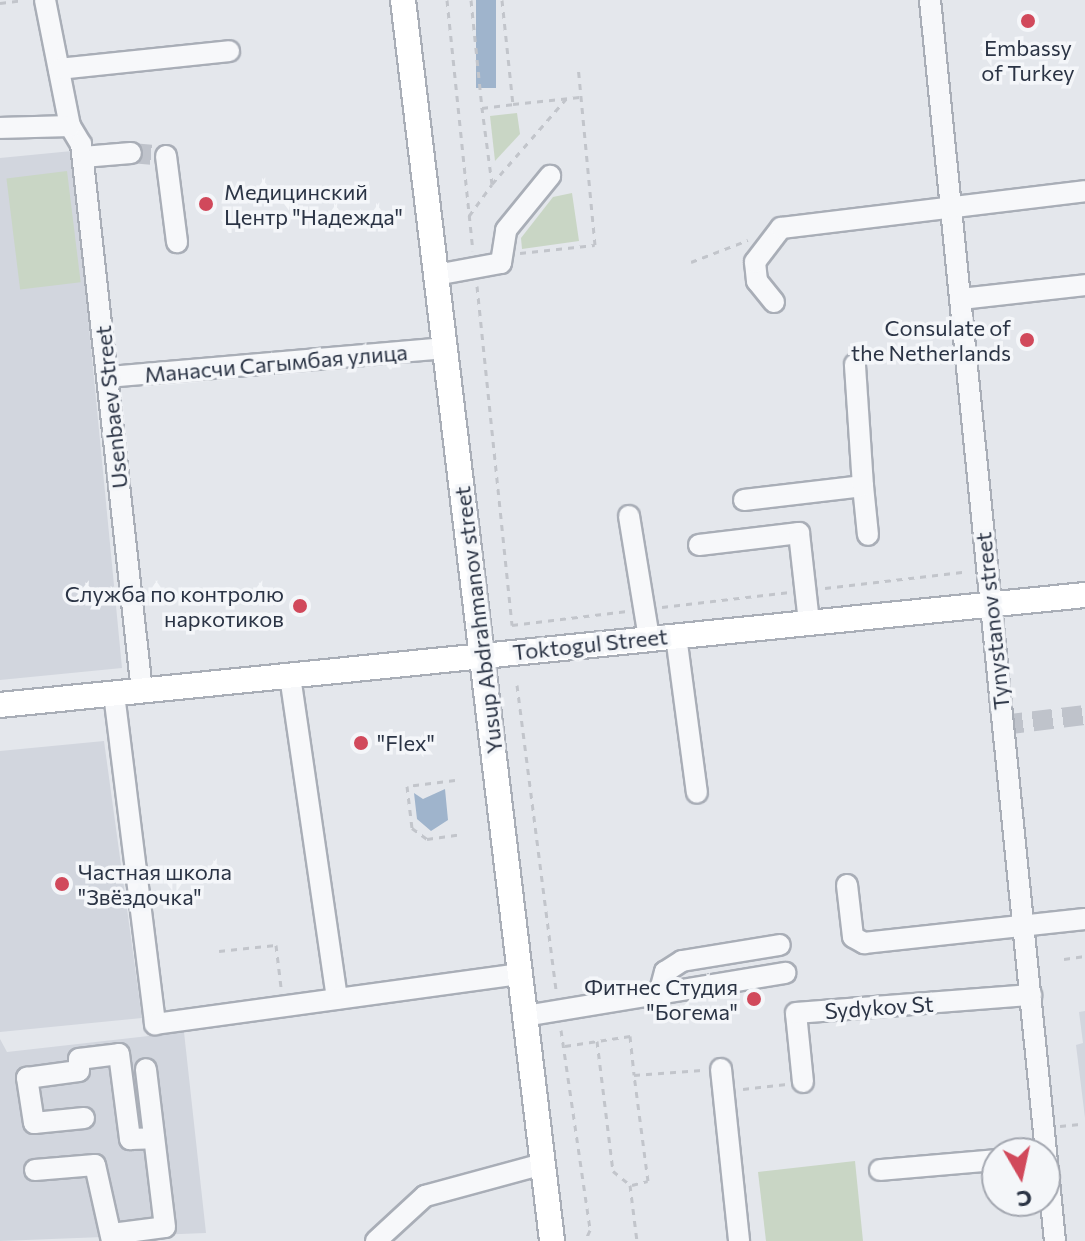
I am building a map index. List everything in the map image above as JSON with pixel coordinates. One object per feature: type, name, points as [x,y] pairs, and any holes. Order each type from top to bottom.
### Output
[{"type":"main road","name":"Yusup Abdrahmanov street","points":[[403,0],[552,1241]]},
{"type":"main road","name":"Toktogul Street","points":[[0,705],[1085,595]]},
{"type":"street","points":[[0,128],[70,126],[45,0]]},
{"type":"street","name":"Tynystanov street","points":[[930,0],[1044,1137]]},
{"type":"street","points":[[59,69],[229,51]]},
{"type":"street","name":"Usenbaev Street","points":[[70,126],[83,157],[142,691]]},
{"type":"street","points":[[83,157],[131,153]]},
{"type":"street","points":[[166,156],[177,242]]},
{"type":"street","points":[[436,275],[501,263],[506,230],[550,176]]},
{"type":"street","points":[[774,302],[757,281],[755,262],[781,228],[1085,191]]},
{"type":"street","points":[[961,299],[1085,285]]},
{"type":"street","name":"Манасчи Сагымбая улица","points":[[108,377],[445,348]]},
{"type":"street","points":[[855,364],[868,535]]},
{"type":"street","points":[[744,500],[863,486]]},
{"type":"street","points":[[629,516],[649,638]]},
{"type":"street","points":[[699,545],[799,533],[809,622]]},
{"type":"street","points":[[676,636],[697,793]]},
{"type":"street","points":[[290,676],[337,999]]},
{"type":"street","points":[[114,694],[155,1024],[520,974]]},
{"type":"street","points":[[847,885],[853,937],[864,943],[1085,919]]},
{"type":"street","points":[[659,994],[665,972],[682,961],[780,945]]},
{"type":"street","points":[[525,1016],[785,973]]},
{"type":"street","name":"Sydykov St","points":[[803,1082],[796,1013],[1031,995]]},
{"type":"street","points":[[84,1118],[34,1123],[27,1078],[79,1071],[79,1059],[119,1054],[130,1139],[154,1138]]},
{"type":"street","points":[[35,1170],[95,1165],[112,1238],[165,1227],[146,1069]]},
{"type":"street","points":[[721,1069],[739,1241]]},
{"type":"street","points":[[880,1170],[981,1161]]},
{"type":"street","points":[[376,1241],[425,1196],[543,1164]]},
{"type":"street","name":"Tynystanov street","points":[[1052,1217],[1055,1241]]},
{"type":"path","points":[[0,3],[24,0]]},
{"type":"path","points":[[447,0],[512,625],[962,572]]},
{"type":"path","points":[[471,0],[492,184]]},
{"type":"path","points":[[502,0],[513,104]]},
{"type":"path","points":[[541,251],[595,245],[578,66]]},
{"type":"path","points":[[482,108],[581,97]]},
{"type":"path","points":[[469,216],[492,184],[566,99]]},
{"type":"path","points":[[691,262],[751,239]]},
{"type":"path","points":[[517,685],[590,1230],[585,1241]]},
{"type":"path","points":[[455,780],[407,786],[412,828],[427,839],[461,834]]},
{"type":"path","points":[[219,951],[276,945],[284,1006]]},
{"type":"path","points":[[1064,959],[1085,956]]},
{"type":"path","points":[[563,1046],[630,1036],[648,1181],[630,1185]]},
{"type":"path","points":[[597,1041],[613,1171],[630,1185],[637,1241]]},
{"type":"path","points":[[634,1075],[721,1069]]},
{"type":"path","points":[[724,1091],[803,1082]]},
{"type":"shaded area","points":[[72,151],[122,668],[0,680],[0,158]]},
{"type":"shaded area","name":"Частная школа \"Звёздочка\"","points":[[104,741],[142,1018],[0,1032],[0,751]]},
{"type":"shaded area","points":[[1085,1011],[1085,1118],[1076,1045],[1083,1043],[1079,1012]]},
{"type":"shaded area","points":[[184,1032],[206,1233],[0,1241],[0,1039],[7,1052]]},
{"type":"green space","points":[[517,113],[520,134],[495,161],[490,116]]},
{"type":"green space","points":[[67,171],[81,282],[20,290],[6,178]]},
{"type":"green space","points":[[572,193],[579,241],[522,249],[521,238],[553,197]]},
{"type":"green space","points":[[855,1161],[863,1241],[766,1241],[758,1172]]},
{"type":"water","points":[[476,0],[496,0],[496,88],[476,88]]},
{"type":"water","points":[[445,789],[448,820],[431,831],[417,819],[414,793],[423,799]]},
{"type":"tunnel","points":[[131,153],[166,156]]},
{"type":"tunnel","points":[[1003,725],[1085,715]]},
{"type":"place","name":"Embassy of Turkey","points":[[1028,21]]},
{"type":"place","name":"Медицинский Центр \"Надежда\"","points":[[206,204]]},
{"type":"place","name":"Consulate of the Netherlands","points":[[1027,340]]},
{"type":"place","name":"Служба по контролю наркотиков","points":[[300,606]]},
{"type":"place","name":"\"Flex\"","points":[[361,743]]},
{"type":"place","name":"Частная школа \"Звёздочка\"","points":[[62,884]]},
{"type":"place","name":"Фитнес Студия \"Богема\"","points":[[754,999]]}]
